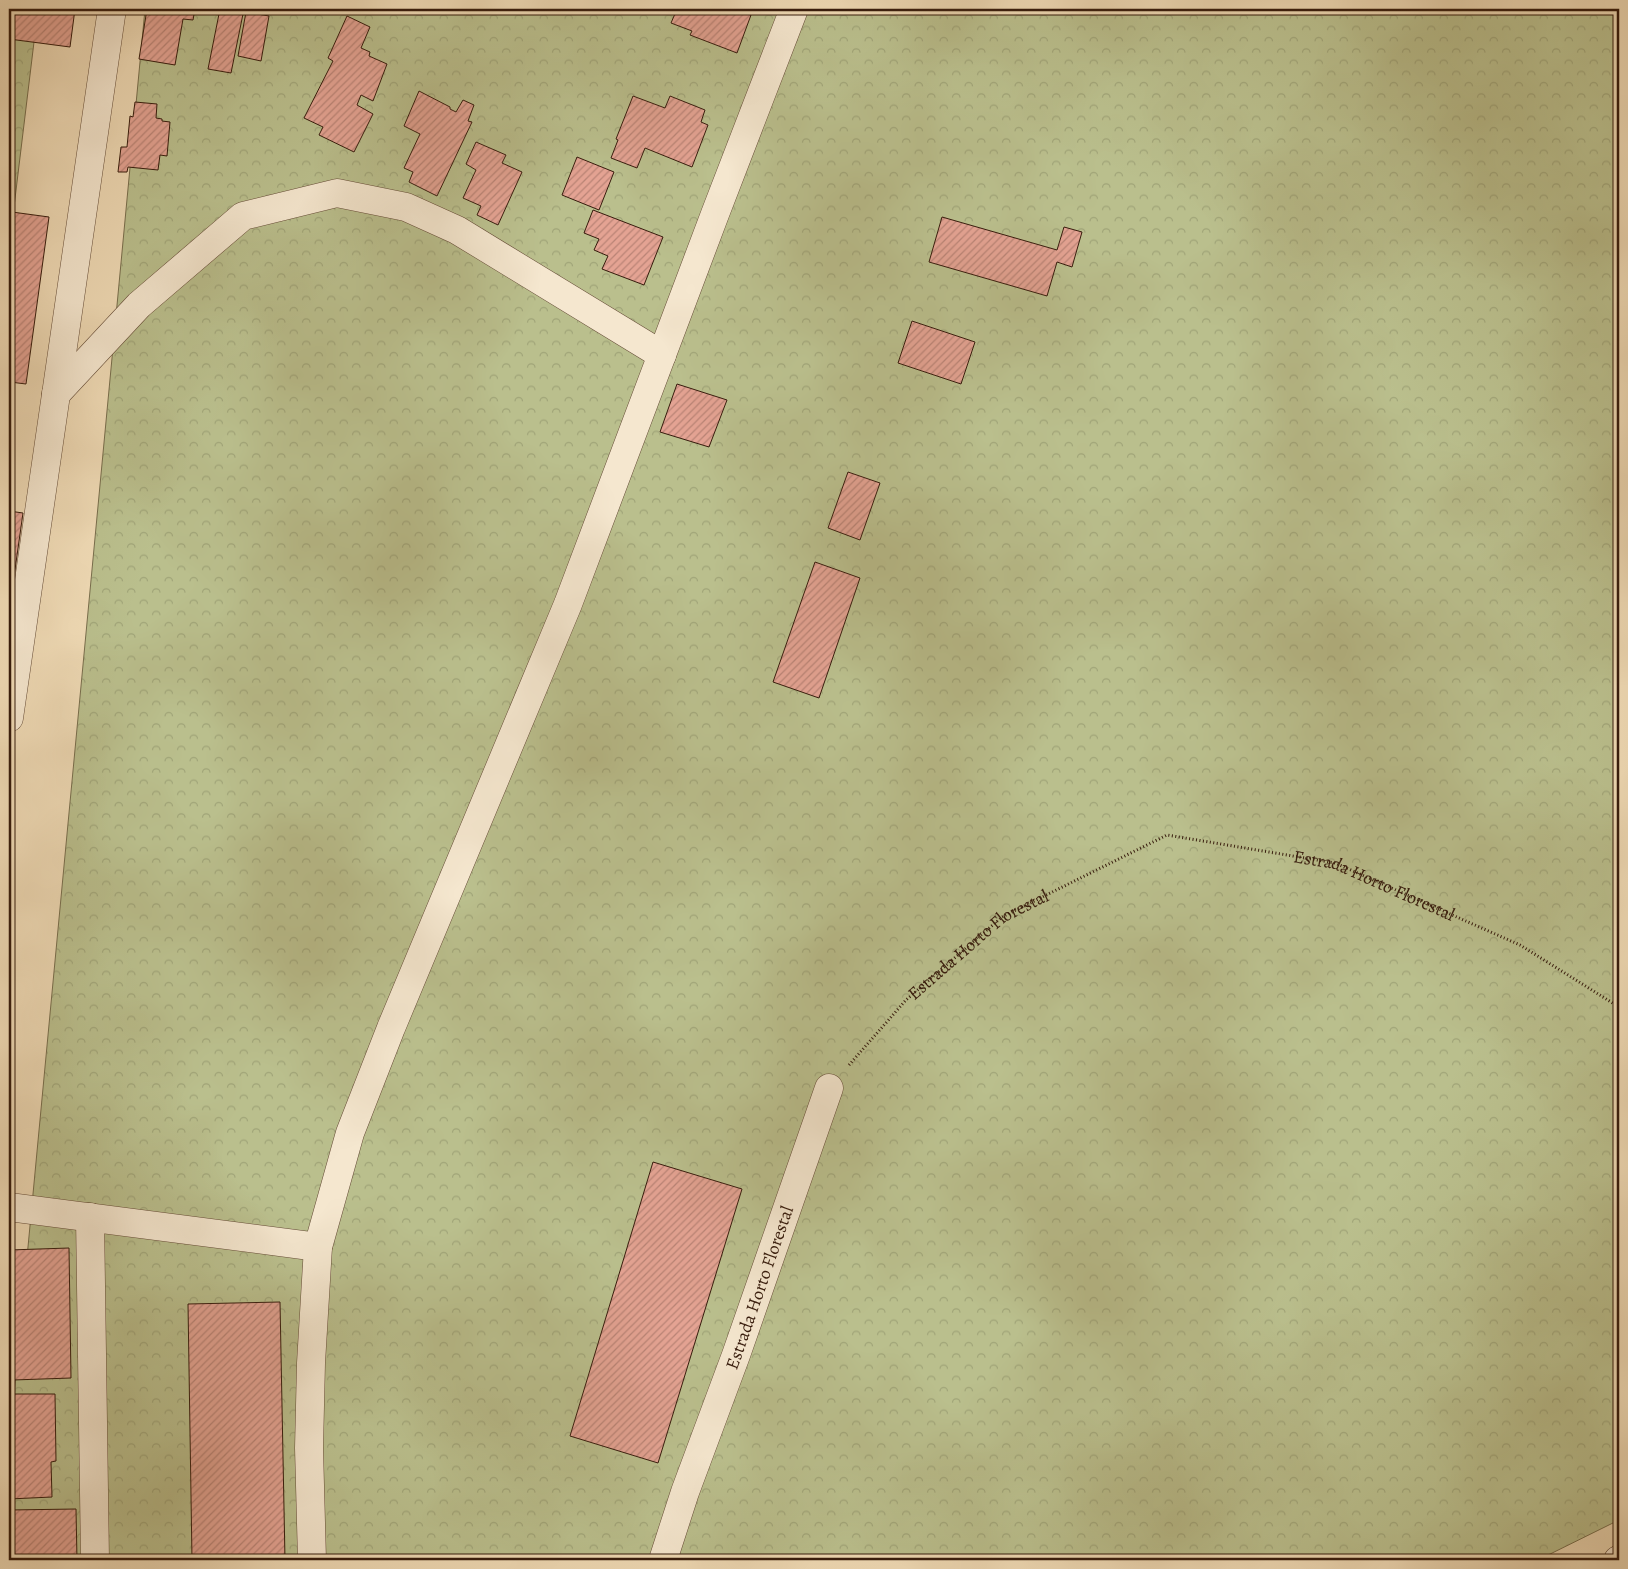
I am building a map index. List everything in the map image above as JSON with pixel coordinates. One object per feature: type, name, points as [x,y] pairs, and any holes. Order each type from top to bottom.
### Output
[{"type":"street","points":[[9,718],[112,9]]},
{"type":"street","points":[[312,1560],[309,1438],[311,1363],[318,1247],[350,1133],[391,1028],[568,604],[794,9]]},
{"type":"street","points":[[56,394],[139,305],[243,216],[337,193],[406,207],[457,230],[662,355]]},
{"type":"street","name":"Estrada Horto Florestal","points":[[663,1560],[685,1492],[733,1364],[829,1088]]},
{"type":"street","points":[[9,1207],[318,1247]]},
{"type":"street","points":[[90,1217],[94,1560]]},
{"type":"path","name":"Estrada Horto Florestal","points":[[829,1088],[906,1000],[1002,917],[1167,835],[1335,864],[1520,945],[1619,1007]]},
{"type":"green space","points":[[9,9],[38,9],[9,248]]},
{"type":"green space","points":[[145,9],[1619,9],[1619,1520],[1538,1560],[9,1560],[9,1448]]},
{"type":"building","points":[[9,9],[75,9],[70,47],[9,39]]},
{"type":"building","points":[[147,9],[195,9],[193,20],[183,19],[175,65],[139,59]]},
{"type":"building","points":[[220,9],[244,9],[231,73],[208,69]]},
{"type":"building","points":[[677,9],[734,9],[751,15],[737,53],[690,35],[692,31],[671,23]]},
{"type":"building","points":[[246,12],[269,16],[261,61],[238,56]]},
{"type":"building","points":[[347,16],[370,27],[361,48],[370,52],[369,56],[387,64],[373,101],[361,95],[357,105],[373,114],[354,152],[319,135],[323,127],[304,118],[333,61],[328,58]]},
{"type":"building","points":[[419,91],[456,112],[463,100],[474,105],[468,121],[472,122],[437,196],[409,182],[413,172],[404,168],[420,134],[404,126]]},
{"type":"building","points":[[633,96],[665,108],[670,96],[705,110],[701,122],[708,125],[692,167],[645,148],[637,168],[611,158],[618,140],[616,139]]},
{"type":"building","points":[[135,102],[157,104],[156,118],[170,122],[167,156],[160,155],[158,170],[128,167],[127,172],[118,172],[121,147],[127,147],[130,116],[133,117]]},
{"type":"building","points":[[476,142],[506,155],[502,163],[522,172],[498,225],[477,215],[481,206],[463,198],[476,170],[466,164]]},
{"type":"building","points":[[577,157],[614,172],[599,210],[562,195]]},
{"type":"building","points":[[593,210],[663,237],[644,285],[602,269],[608,256],[594,250],[599,239],[584,233]]},
{"type":"building","points":[[12,212],[49,217],[26,384],[10,382],[9,394],[9,235]]},
{"type":"building","points":[[942,217],[1057,250],[1064,227],[1082,232],[1072,267],[1057,262],[1047,296],[929,262]]},
{"type":"building","points":[[912,321],[975,342],[961,384],[898,363]]},
{"type":"building","points":[[677,384],[727,400],[709,447],[660,432]]},
{"type":"building","points":[[848,472],[880,483],[860,540],[828,528]]},
{"type":"building","points":[[9,511],[23,513],[10,605],[9,605]]},
{"type":"building","points":[[815,562],[860,578],[819,698],[773,682]]},
{"type":"building","points":[[653,1162],[742,1189],[658,1463],[570,1436]]},
{"type":"building","points":[[69,1248],[71,1378],[13,1380],[13,1394],[55,1394],[56,1461],[51,1462],[52,1497],[9,1499],[9,1250]]},
{"type":"building","points":[[280,1302],[285,1560],[192,1560],[188,1304]]},
{"type":"building","points":[[76,1509],[77,1560],[9,1560],[9,1510]]}]
